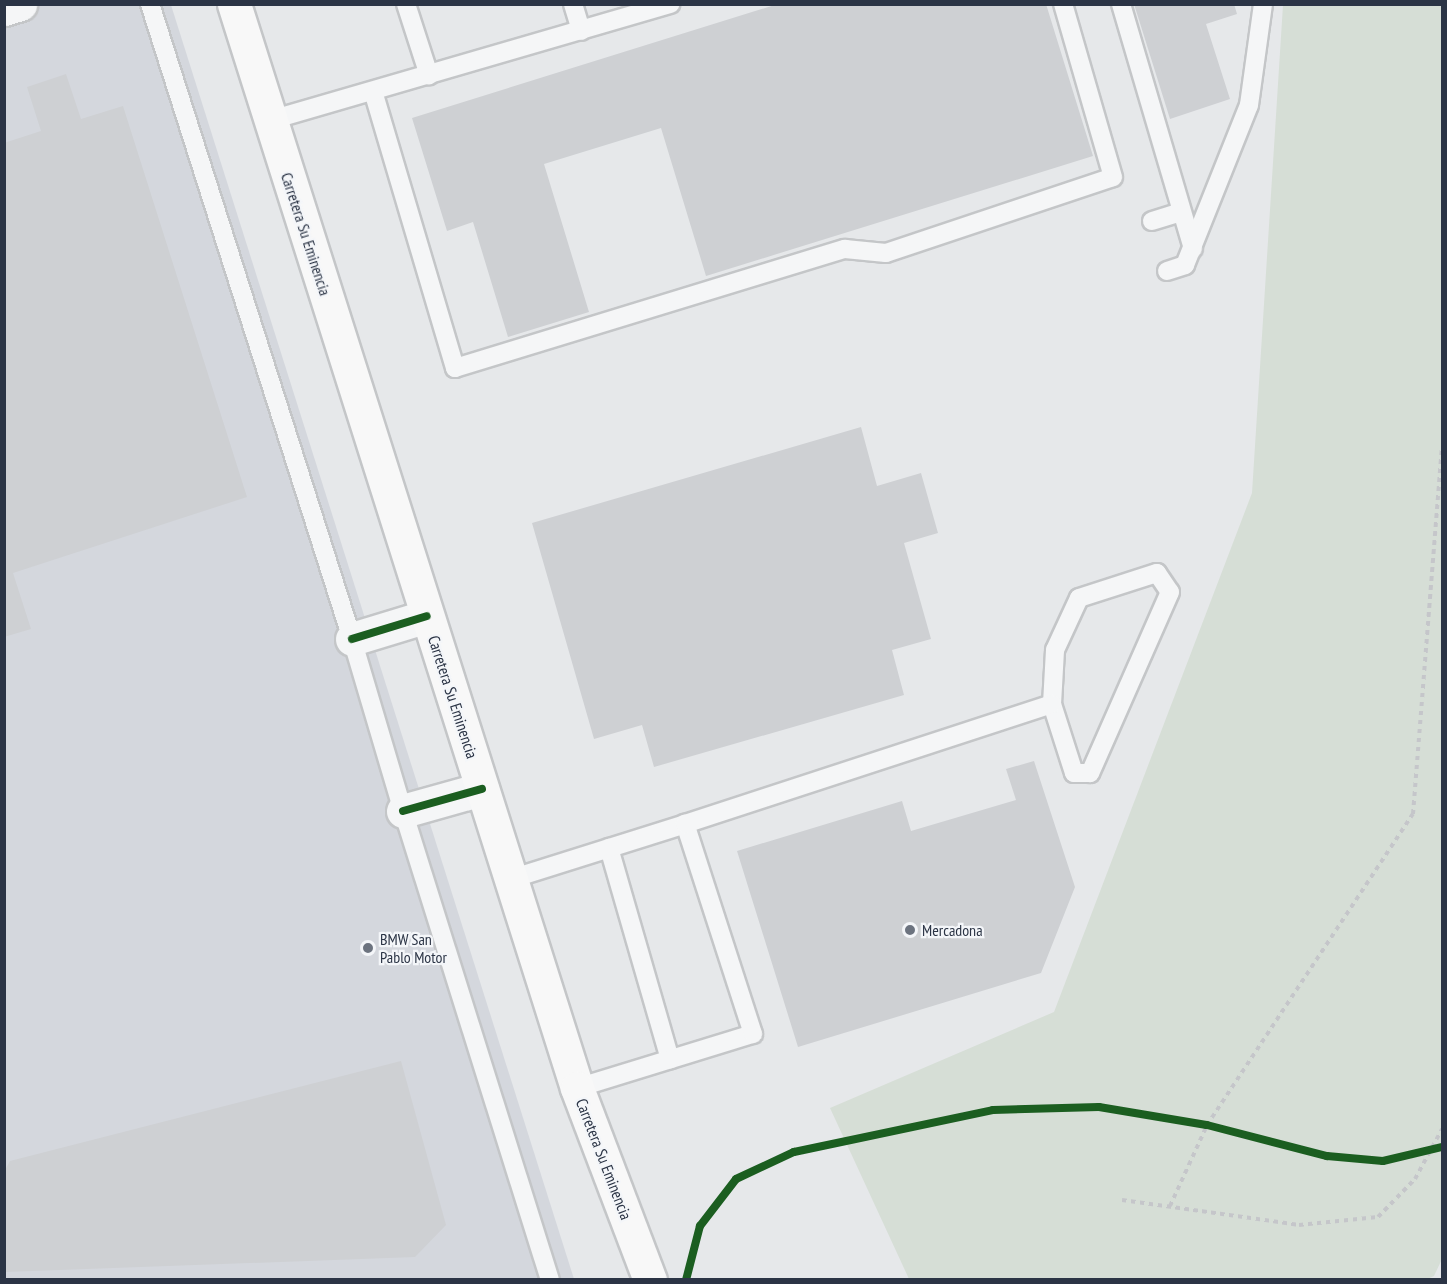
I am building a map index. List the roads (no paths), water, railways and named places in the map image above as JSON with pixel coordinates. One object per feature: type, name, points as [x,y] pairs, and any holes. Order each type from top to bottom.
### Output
[{"type":"main road","name":"Carretera Su Eminencia","points":[[234,4],[577,1088],[641,1264],[650,1280]]},
{"type":"street","points":[[4,9],[20,4]]},
{"type":"street","points":[[352,639],[427,616]]},
{"type":"street","points":[[403,811],[482,789]]},
{"type":"lane","points":[[150,4],[352,639],[403,811],[550,1280]]},
{"type":"lane","points":[[406,4],[429,75]]},
{"type":"lane","points":[[573,4],[581,31]]},
{"type":"lane","points":[[270,120],[581,31],[641,9],[670,4]]},
{"type":"lane","points":[[373,91],[455,368],[845,249],[886,253],[1113,177],[1063,4]]},
{"type":"lane","points":[[1121,4],[1192,249]]},
{"type":"lane","points":[[1167,271],[1185,265],[1249,105],[1263,4]]},
{"type":"lane","points":[[1152,221],[1181,212]]},
{"type":"lane","points":[[1157,573],[1170,592],[1090,773],[1074,773],[1052,704],[1055,650],[1079,598],[1157,573]]},
{"type":"lane","points":[[511,879],[1052,704]]},
{"type":"lane","points":[[577,1088],[753,1034],[685,824]]},
{"type":"lane","points":[[609,848],[670,1059]]},
{"type":"place","name":"Mercadona","points":[[910,930]]},
{"type":"place","name":"BMW San Pablo Motor","points":[[368,948]]}]
